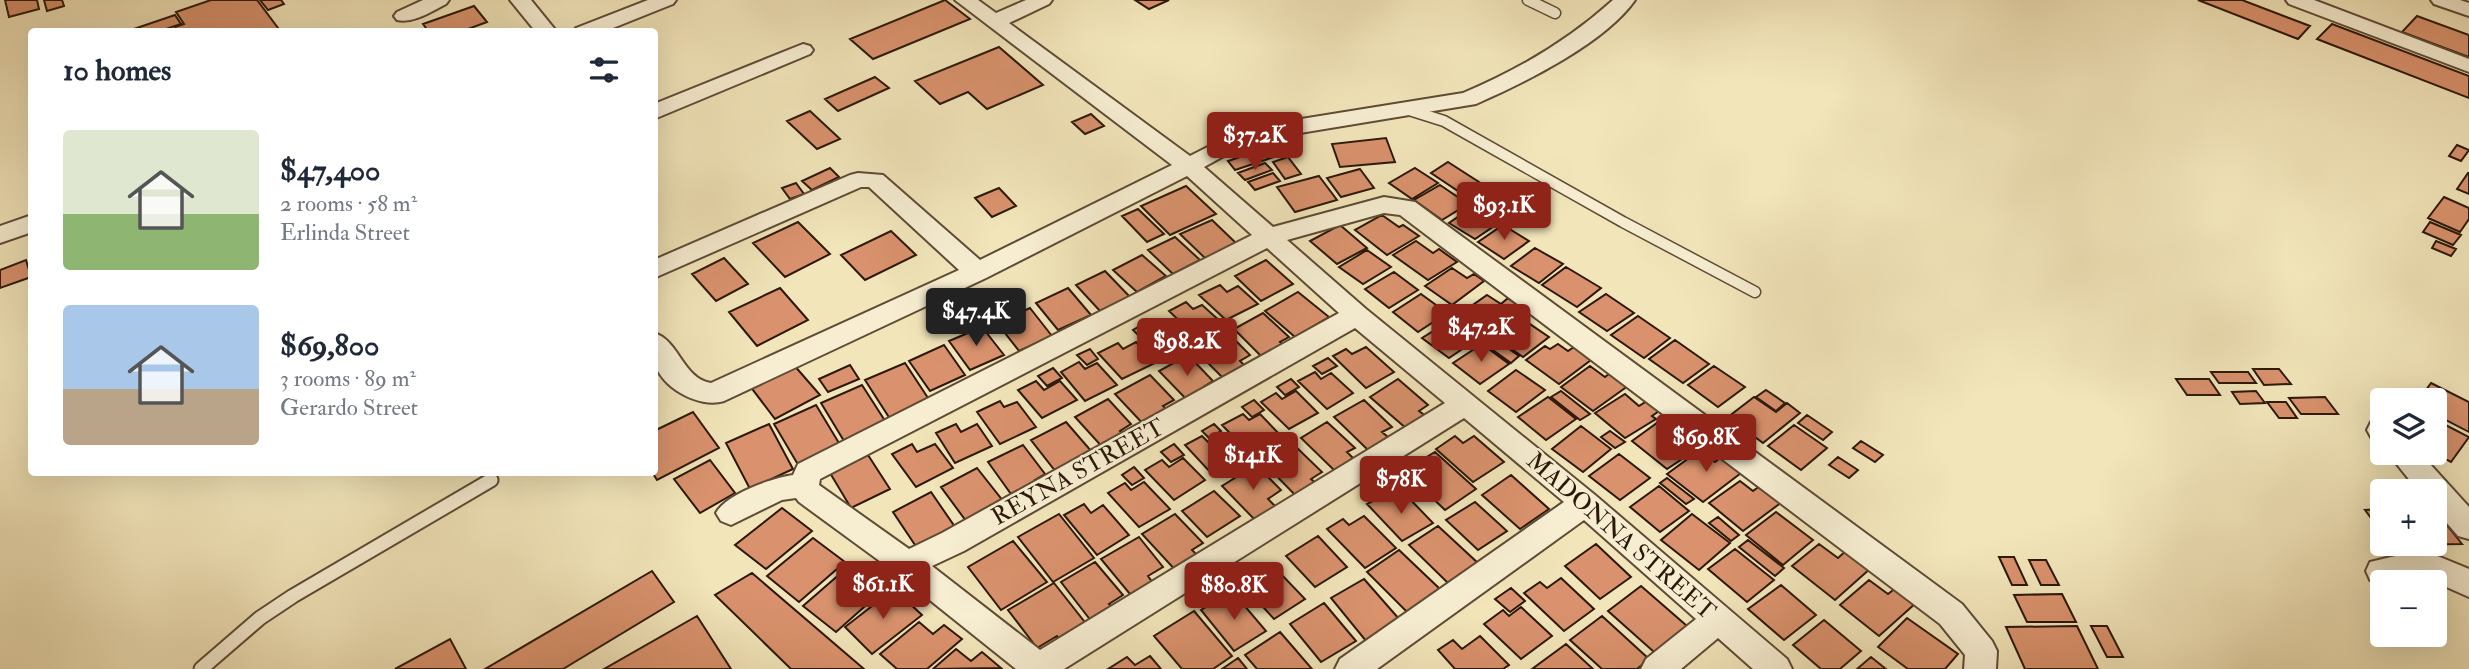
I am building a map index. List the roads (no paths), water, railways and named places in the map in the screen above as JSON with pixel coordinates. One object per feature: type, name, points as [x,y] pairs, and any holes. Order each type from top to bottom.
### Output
[{"type":"street","points":[[404,16],[439,0]]},
{"type":"street","points":[[520,0],[544,28]]},
{"type":"street","points":[[593,28],[666,0]]},
{"type":"street","name":"MADONNA STREET","points":[[965,0],[1189,166],[1357,315],[1585,503],[1776,669]]},
{"type":"street","points":[[994,22],[1042,0]]},
{"type":"street","points":[[658,347],[692,390],[704,395],[714,394],[977,272],[1189,166],[1245,135],[1468,99],[1501,85],[1585,36],[1625,0]]},
{"type":"street","points":[[2296,0],[2469,66]]},
{"type":"street","points":[[2441,0],[2469,10]]},
{"type":"street","points":[[658,110],[803,50]]},
{"type":"street","points":[[658,268],[858,180],[869,178],[875,180],[977,272]]},
{"type":"street","points":[[806,489],[808,472],[1271,236],[1367,208],[1384,205],[1407,208],[1951,614],[1981,651],[1980,669]]},
{"type":"street","points":[[0,235],[28,224]]},
{"type":"street","name":"REYNA STREET","points":[[907,564],[953,542],[1357,315]]},
{"type":"street","points":[[731,513],[777,489],[806,489],[1039,668],[1465,404]]},
{"type":"street","points":[[2413,465],[2469,527]]},
{"type":"street","points":[[1351,669],[1585,503]]},
{"type":"street","points":[[2386,570],[2421,563],[2444,570]]},
{"type":"street","points":[[2447,572],[2469,584]]},
{"type":"street","points":[[1657,669],[1718,620]]},
{"type":"lane","points":[[1528,0],[1555,13]]},
{"type":"lane","points":[[1402,108],[1444,121],[1623,222],[1755,292]]},
{"type":"lane","points":[[201,669],[260,618],[293,596],[491,480]]}]
